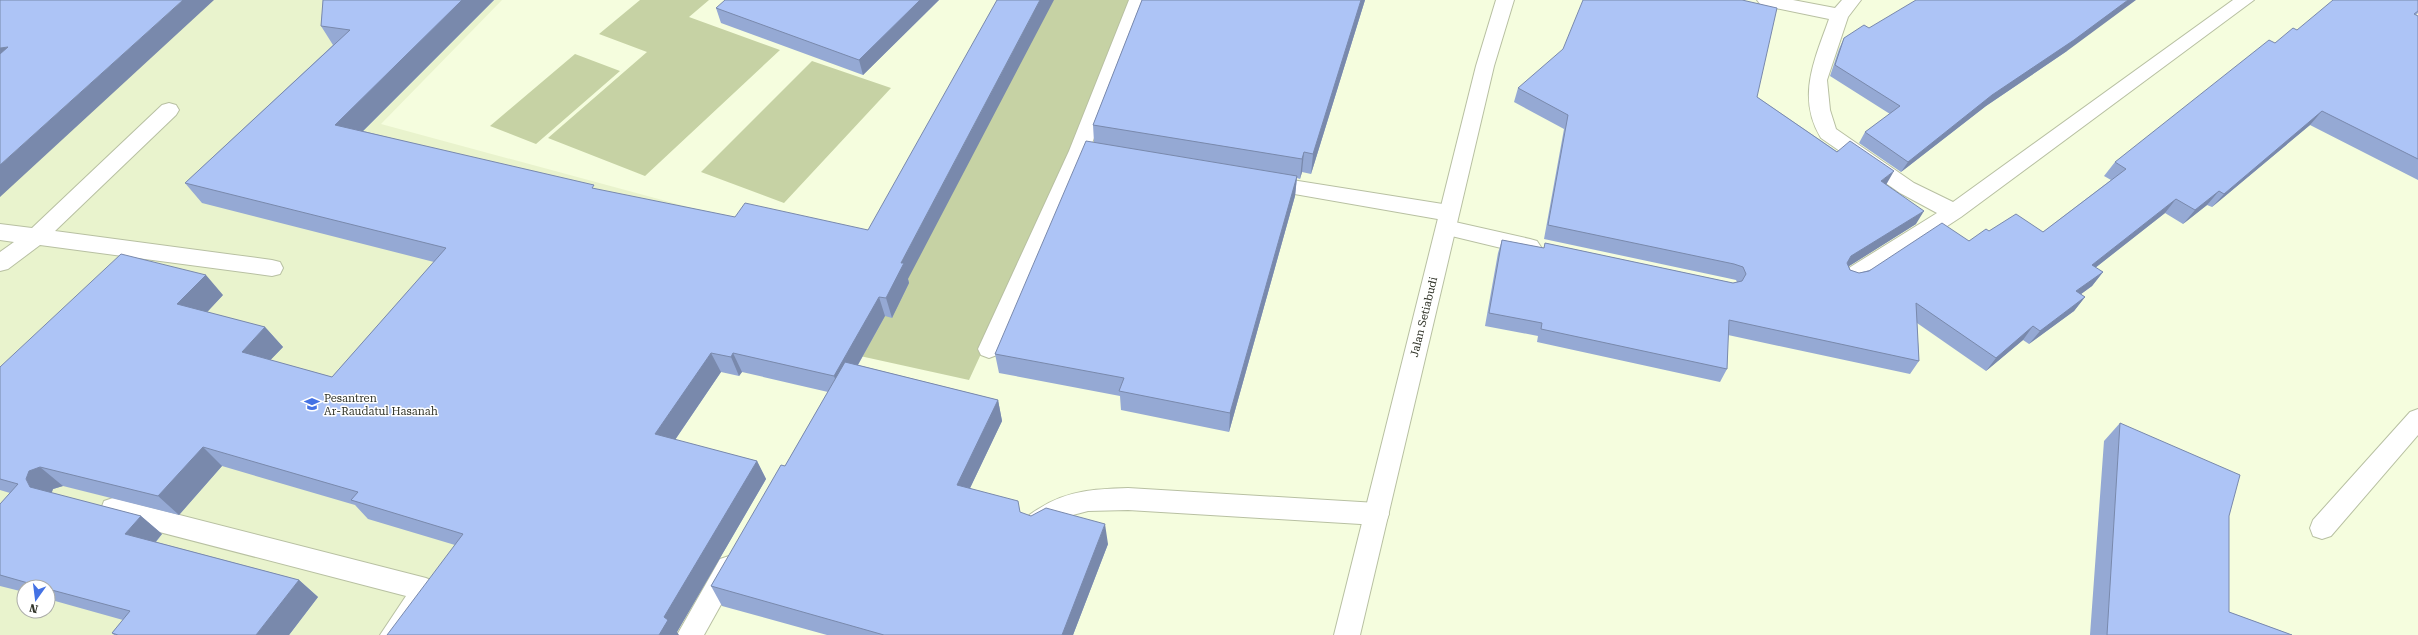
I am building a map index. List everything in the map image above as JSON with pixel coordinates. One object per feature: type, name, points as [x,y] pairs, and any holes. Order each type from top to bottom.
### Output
[{"type":"street","points":[[989,349],[1087,153],[1138,0]]},
{"type":"street","name":"Jalan Setiabudi","points":[[1347,635],[1485,66],[1505,0]]},
{"type":"street","points":[[1766,0],[1839,15]]},
{"type":"street","points":[[1852,0],[1839,15],[1818,80],[1820,110],[1828,133],[1907,188],[1954,212]]},
{"type":"street","points":[[1852,277],[1954,212],[2246,0]]},
{"type":"street","points":[[0,263],[36,237],[169,110]]},
{"type":"street","points":[[1252,180],[1448,221],[1552,252]]},
{"type":"street","points":[[0,232],[272,268]]},
{"type":"street","points":[[2322,528],[2418,419]]},
{"type":"street","points":[[1034,524],[1062,507],[1094,500],[1128,498],[1377,514]]},
{"type":"street","points":[[94,505],[426,590],[393,635]]},
{"type":"street","points":[[690,635],[742,545]]},
{"type":"shaded area","name":"Pesantren Ar-Raudatul Hasanah","points":[[0,0],[502,0],[381,124],[736,220],[481,635],[0,635]]},
{"type":"shaded area","points":[[640,0],[709,0],[689,17],[780,50],[645,176],[548,138],[647,52],[599,34]]},
{"type":"shaded area","points":[[1018,0],[1144,0],[969,380],[810,345]]},
{"type":"shaded area","points":[[575,54],[620,71],[536,144],[490,126]]},
{"type":"shaded area","points":[[812,61],[891,88],[784,203],[701,172]]},
{"type":"building","points":[[0,0],[183,0],[0,165],[0,54],[8,47],[0,48]]},
{"type":"building","points":[[323,0],[462,0],[335,125],[594,185],[592,188],[735,217],[745,203],[868,230],[997,0],[1040,0],[901,263],[904,263],[886,298],[879,297],[834,376],[733,353],[731,357],[711,353],[655,434],[757,461],[664,617],[668,620],[659,635],[387,635],[463,534],[351,500],[358,492],[203,447],[158,496],[40,467],[29,471],[26,479],[30,487],[141,516],[125,534],[299,580],[256,635],[118,635],[112,633],[130,611],[56,591],[56,579],[16,580],[0,575],[0,504],[18,484],[0,479],[0,367],[121,254],[206,275],[177,304],[265,327],[242,352],[332,377],[446,248],[185,183],[350,30],[321,26]]},
{"type":"building","points":[[725,0],[920,0],[859,60],[716,8]]},
{"type":"building","points":[[1142,0],[1361,0],[1313,154],[1304,152],[1302,159],[1093,125]]},
{"type":"building","points":[[1583,0],[1742,0],[1777,8],[1757,97],[1837,152],[1850,141],[1894,171],[1881,181],[1924,211],[1851,256],[1847,263],[1850,270],[1859,273],[1869,271],[1942,223],[1969,241],[1986,229],[1989,231],[2016,214],[2043,232],[2126,169],[2115,162],[2269,40],[2275,43],[2293,28],[2297,30],[2333,0],[2418,0],[2418,11],[2414,14],[2418,16],[2418,159],[2322,111],[2224,194],[2219,191],[2195,210],[2176,199],[2092,265],[2103,272],[2076,291],[2085,297],[2040,331],[2033,326],[1996,358],[1916,303],[1919,361],[1729,320],[1727,369],[1541,329],[1542,323],[1489,313],[1502,240],[1544,248],[1545,243],[1733,283],[1742,281],[1746,274],[1743,267],[1734,264],[1548,225],[1568,115],[1518,88],[1563,49]]},
{"type":"building","points":[[1916,0],[2128,0],[2074,40],[1992,95],[1908,162],[1865,132],[1900,106],[1835,65],[1844,38],[1864,25],[1869,28]]},
{"type":"building","points":[[1086,141],[1297,176],[1230,413],[1119,391],[1124,378],[995,354]]},
{"type":"building","points":[[845,362],[998,400],[957,485],[1018,501],[1020,512],[1031,516],[1046,508],[1105,524],[1062,635],[884,635],[711,586],[781,465],[785,466]]},
{"type":"building","points":[[2120,423],[2240,475],[2229,516],[2229,612],[2292,635],[2107,635]]},
{"type":"place","name":"Pesantren Ar-Raudatul Hasanah","points":[[312,404]]}]
